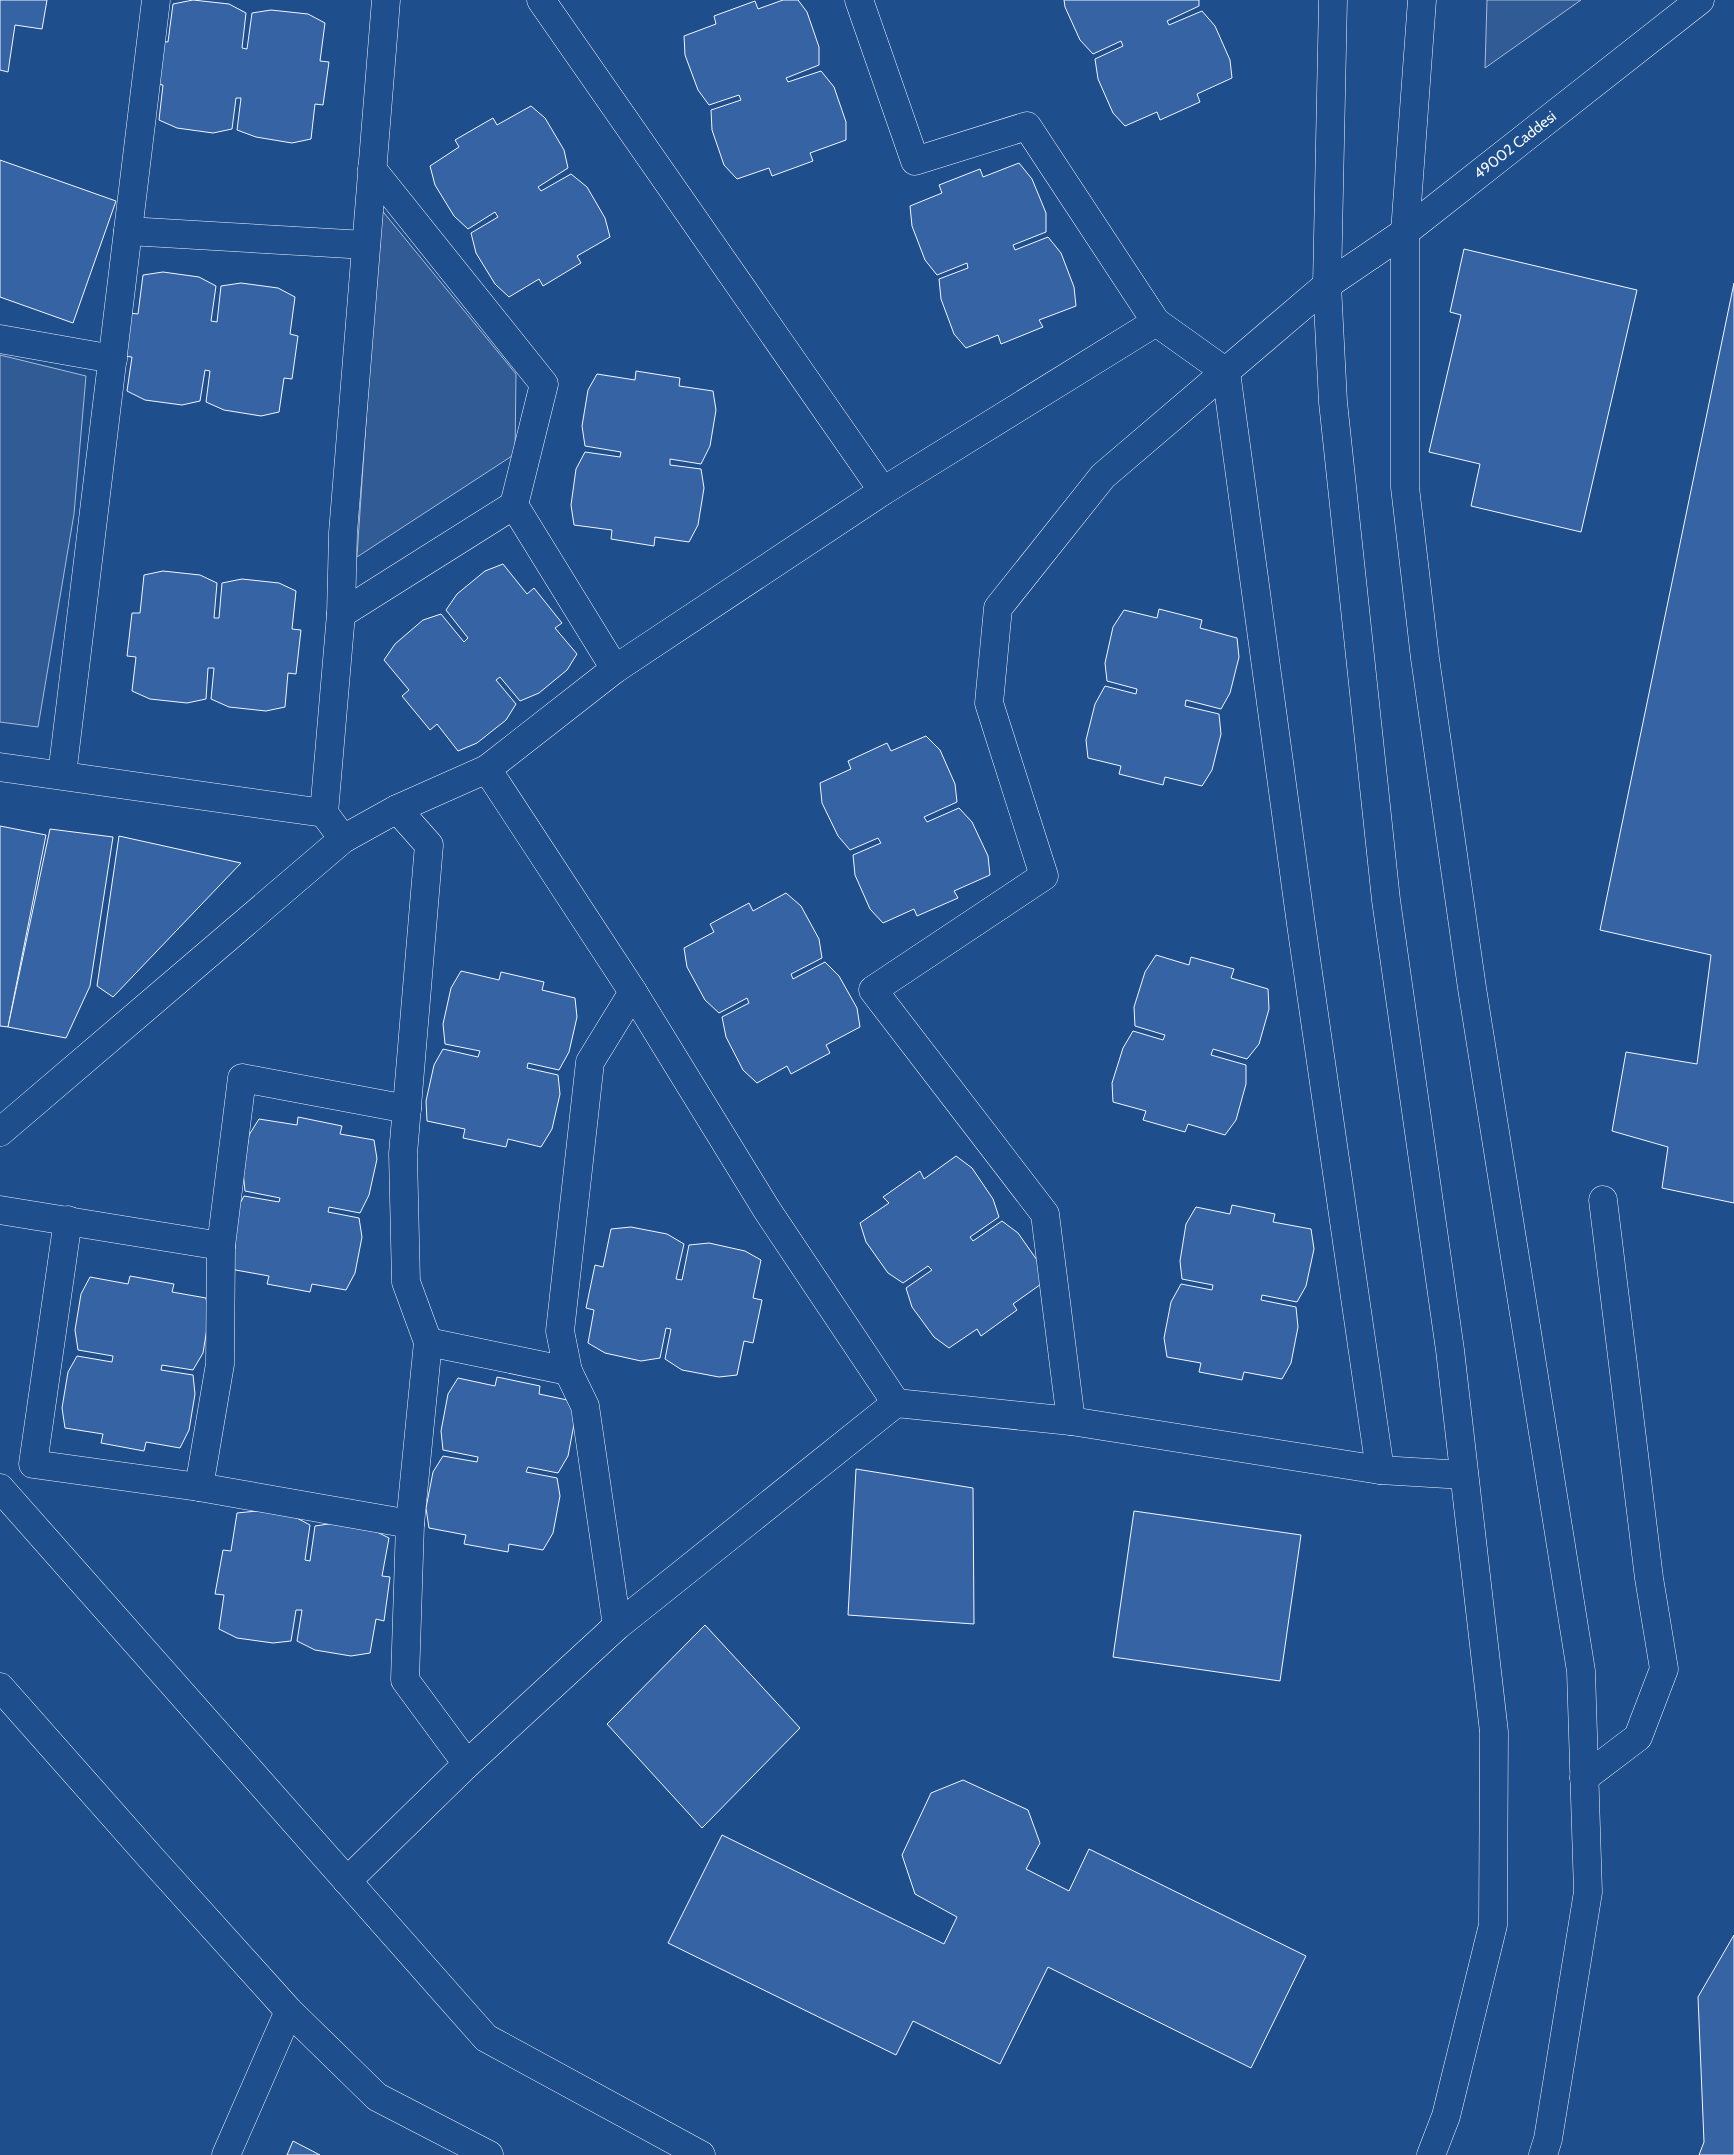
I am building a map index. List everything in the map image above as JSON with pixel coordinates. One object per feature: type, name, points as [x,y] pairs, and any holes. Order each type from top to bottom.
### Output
[{"type":"street","points":[[62,775],[156,0]]},
{"type":"street","points":[[343,840],[324,814],[341,614],[343,533],[386,0]]},
{"type":"street","points":[[541,0],[884,491]]},
{"type":"street","points":[[859,0],[915,161],[1026,126],[1156,322],[1226,372],[1380,1470]]},
{"type":"street","points":[[1334,0],[1327,285],[1333,402],[1386,900],[1450,1350],[1494,1732],[1493,1926],[1446,2116],[1431,2155]]},
{"type":"street","points":[[1422,0],[1405,232],[1405,487],[1425,658],[1472,988],[1581,1671],[1588,1892],[1548,2139],[1543,2155]]},
{"type":"street","name":"49002 Caddesi","points":[[1071,1421],[1045,1214],[873,990],[1044,876],[989,703],[998,608],[1103,476],[1327,285],[1405,232],[1700,0]]},
{"type":"street","points":[[341,614],[514,505],[544,384],[372,169]]},
{"type":"street","points":[[128,231],[366,245]]},
{"type":"street","points":[[0,1132],[343,840],[397,809],[487,769],[615,669],[884,491],[1156,322]]},
{"type":"street","points":[[0,339],[113,359]]},
{"type":"street","points":[[514,505],[615,669]]},
{"type":"street","points":[[0,767],[324,814]]},
{"type":"street","points":[[487,769],[632,992],[766,1210],[896,1403]]},
{"type":"street","points":[[397,809],[429,845],[403,1154],[406,1282],[428,1342],[410,1524],[405,1680],[468,1764]]},
{"type":"street","points":[[617,1626],[585,1406],[568,1371],[560,1330],[590,1062],[632,992]]},
{"type":"street","points":[[199,1487],[220,1364],[221,1246],[242,1078],[407,1109]]},
{"type":"street","points":[[1584,1778],[1638,1737],[1664,1669],[1649,1578],[1603,1200]]},
{"type":"street","points":[[0,1210],[221,1246]]},
{"type":"street","points":[[68,1220],[32,1464],[199,1487],[410,1524]]},
{"type":"street","points":[[428,1342],[568,1371]]},
{"type":"street","points":[[347,1881],[468,1764],[617,1626],[896,1403],[1071,1421],[1380,1470],[1464,1475]]},
{"type":"street","points":[[0,1488],[486,2038],[701,2155]]},
{"type":"street","points":[[0,1687],[290,2011],[377,2098],[489,2155]]},
{"type":"street","points":[[226,2155],[290,2011]]},
{"type":"shaded area","points":[[1487,0],[1581,0],[1485,68]]},
{"type":"shaded area","points":[[380,208],[516,374],[515,454],[357,557]]},
{"type":"shaded area","points":[[0,355],[86,376],[74,514],[38,727],[0,722]]},
{"type":"building","points":[[0,0],[47,0],[42,29],[15,25],[8,72],[0,70]]},
{"type":"building","points":[[193,0],[229,4],[246,13],[242,48],[247,49],[252,13],[271,10],[308,14],[325,23],[320,61],[329,62],[323,105],[315,104],[311,139],[292,143],[256,137],[237,130],[241,98],[236,98],[232,129],[213,133],[177,128],[159,120],[163,85],[155,84],[159,41],[168,42],[173,4]]},
{"type":"building","points":[[783,0],[798,0],[807,12],[819,47],[819,65],[786,78],[788,82],[821,71],[834,87],[846,122],[846,140],[810,153],[813,161],[772,176],[769,168],[737,179],[724,165],[712,130],[711,110],[741,100],[739,95],[709,105],[698,90],[685,55],[684,36],[716,24],[714,16],[755,1],[758,9]]},
{"type":"building","points":[[1064,0],[1199,0],[1199,6],[1167,21],[1169,25],[1202,11],[1215,26],[1230,60],[1232,78],[1197,94],[1200,102],[1160,120],[1157,112],[1125,126],[1113,113],[1098,79],[1095,59],[1123,46],[1121,41],[1093,54],[1080,40],[1065,7]]},
{"type":"building","points":[[531,106],[545,118],[564,150],[568,168],[538,187],[541,191],[571,174],[587,187],[605,218],[610,237],[577,256],[581,263],[543,286],[539,279],[509,297],[495,284],[476,253],[471,233],[498,217],[495,212],[468,229],[454,216],[435,185],[430,166],[459,147],[455,140],[493,118],[497,125]]},
{"type":"building","points":[[0,160],[116,201],[73,323],[0,297]]},
{"type":"building","points":[[1019,163],[1032,179],[1046,213],[1046,232],[1013,245],[1015,250],[1048,237],[1061,253],[1074,287],[1076,306],[1039,320],[1043,327],[1001,344],[998,335],[966,348],[954,334],[941,299],[939,279],[968,268],[967,263],[937,275],[925,260],[912,226],[910,206],[942,193],[939,185],[980,169],[983,177]]},
{"type":"building","points":[[1464,249],[1637,290],[1581,532],[1471,506],[1480,464],[1429,452],[1461,315],[1450,312]]},
{"type":"building","points":[[163,272],[199,277],[216,286],[211,321],[217,322],[221,286],[241,283],[278,288],[295,297],[290,334],[298,336],[292,379],[284,378],[279,412],[261,416],[224,410],[206,402],[210,371],[205,370],[200,401],[182,405],[145,400],[127,391],[132,357],[123,356],[129,313],[138,314],[143,275]]},
{"type":"building","points":[[1734,283],[1734,1203],[1662,1188],[1668,1147],[1612,1131],[1626,1052],[1697,1064],[1711,955],[1600,930]]},
{"type":"building","points":[[636,371],[680,378],[679,386],[713,391],[716,410],[710,446],[701,464],[670,459],[670,465],[701,469],[704,488],[698,525],[689,542],[655,537],[654,546],[611,539],[612,530],[574,525],[571,505],[576,469],[585,452],[620,457],[621,452],[585,446],[582,426],[588,390],[597,374],[635,380]]},
{"type":"building","points":[[503,564],[527,594],[534,588],[562,623],[555,628],[577,654],[567,670],[539,693],[520,701],[500,677],[496,680],[516,704],[506,720],[477,743],[458,751],[437,724],[430,730],[402,696],[409,690],[384,660],[395,644],[423,620],[441,614],[464,642],[468,638],[446,610],[457,594],[485,571]]},
{"type":"building","points":[[163,571],[200,575],[217,583],[214,618],[219,618],[222,583],[242,579],[279,583],[296,591],[292,629],[301,630],[296,674],[288,673],[285,707],[266,711],[229,707],[211,699],[214,668],[208,668],[206,699],[187,703],[150,699],[132,691],[136,657],[127,656],[132,613],[140,613],[144,575]]},
{"type":"building","points":[[1159,609],[1202,620],[1200,628],[1237,638],[1239,657],[1230,693],[1221,709],[1186,700],[1185,706],[1219,714],[1221,734],[1212,770],[1202,786],[1165,777],[1163,785],[1119,774],[1121,766],[1088,758],[1086,740],[1095,704],[1105,686],[1136,694],[1137,689],[1107,681],[1105,663],[1113,627],[1124,610],[1157,618]]},
{"type":"building","points":[[926,736],[940,750],[955,784],[957,802],[924,817],[927,822],[959,808],[972,822],[988,856],[990,875],[954,891],[958,898],[917,916],[914,909],[883,923],[870,909],[855,875],[853,855],[881,843],[878,838],[850,850],[838,836],[822,803],[820,783],[851,769],[848,761],[887,743],[891,751]]},
{"type":"building","points":[[0,826],[46,835],[8,1027],[0,1026]]},
{"type":"building","points":[[50,829],[113,837],[90,986],[66,1038],[8,1027]]},
{"type":"building","points":[[119,836],[241,863],[113,997],[97,986]]},
{"type":"building","points":[[786,893],[801,906],[819,939],[822,958],[791,974],[793,979],[825,962],[839,976],[857,1008],[860,1027],[826,1045],[830,1053],[791,1074],[787,1066],[757,1083],[743,1070],[726,1037],[722,1017],[749,1003],[747,998],[719,1013],[705,1000],[687,967],[684,948],[714,932],[710,924],[749,903],[753,911]]},
{"type":"building","points":[[1156,955],[1189,965],[1191,957],[1234,969],[1231,978],[1268,989],[1269,1009],[1259,1044],[1247,1059],[1213,1049],[1211,1055],[1246,1065],[1246,1084],[1236,1120],[1225,1135],[1188,1124],[1185,1132],[1143,1120],[1146,1111],[1113,1102],[1112,1083],[1123,1048],[1133,1031],[1163,1040],[1165,1035],[1135,1026],[1134,1007],[1145,972]]},
{"type":"building","points":[[461,971],[499,980],[501,972],[544,982],[542,990],[575,998],[577,1017],[569,1052],[559,1070],[528,1063],[527,1068],[558,1075],[560,1094],[552,1129],[541,1147],[508,1139],[506,1147],[463,1138],[465,1129],[427,1121],[426,1101],[434,1065],[443,1049],[478,1057],[480,1051],[445,1044],[443,1024],[451,988]]},
{"type":"building","points":[[298,1117],[342,1126],[340,1134],[374,1140],[377,1159],[369,1195],[360,1213],[329,1207],[328,1212],[359,1218],[362,1237],[355,1273],[346,1290],[312,1284],[310,1292],[267,1284],[269,1276],[230,1269],[235,1213],[244,1196],[279,1202],[280,1198],[245,1191],[243,1171],[249,1135],[259,1119],[297,1125]]},
{"type":"building","points":[[956,1156],[972,1168],[993,1199],[999,1217],[970,1237],[973,1241],[1002,1221],[1018,1233],[1039,1263],[1044,1282],[1013,1304],[1017,1310],[981,1336],[977,1329],[949,1348],[934,1337],[912,1307],[906,1288],[932,1270],[928,1266],[903,1283],[888,1273],[866,1242],[860,1223],[889,1203],[883,1197],[920,1171],[924,1179]]},
{"type":"building","points":[[1232,1205],[1275,1214],[1273,1222],[1311,1229],[1314,1249],[1306,1286],[1297,1302],[1262,1295],[1261,1300],[1296,1307],[1298,1327],[1291,1363],[1282,1379],[1244,1372],[1242,1380],[1199,1372],[1201,1363],[1167,1357],[1164,1338],[1171,1302],[1181,1284],[1212,1290],[1213,1285],[1182,1279],[1180,1261],[1186,1224],[1196,1207],[1230,1214]]},
{"type":"building","points":[[631,1227],[667,1234],[684,1244],[676,1279],[682,1280],[689,1245],[709,1243],[745,1251],[761,1260],[753,1298],[762,1300],[753,1343],[744,1341],[737,1375],[719,1377],[682,1370],[665,1359],[671,1329],[666,1328],[660,1358],[641,1361],[605,1353],[588,1343],[594,1310],[586,1308],[595,1265],[603,1267],[611,1229]]},
{"type":"building","points":[[130,1276],[174,1284],[172,1292],[206,1298],[209,1316],[203,1353],[193,1370],[162,1365],[161,1370],[193,1375],[195,1394],[189,1430],[180,1448],[146,1442],[144,1451],[101,1443],[103,1434],[65,1428],[62,1408],[68,1372],[77,1356],[112,1362],[113,1356],[78,1350],[75,1330],[81,1294],[90,1277],[128,1284]]},
{"type":"building","points":[[497,1377],[540,1386],[539,1394],[572,1401],[575,1419],[568,1456],[558,1473],[528,1467],[526,1472],[557,1478],[560,1496],[553,1533],[543,1550],[509,1544],[508,1552],[464,1544],[466,1535],[429,1528],[426,1508],[433,1472],[443,1456],[477,1462],[478,1457],[443,1450],[441,1431],[448,1394],[458,1378],[495,1386]]},
{"type":"building","points":[[856,1469],[973,1488],[974,1624],[848,1615]]},
{"type":"building","points":[[257,1511],[293,1516],[310,1525],[305,1560],[310,1561],[315,1526],[335,1523],[371,1529],[389,1538],[382,1576],[390,1577],[384,1621],[376,1619],[370,1653],[351,1656],[315,1650],[297,1641],[302,1610],[296,1610],[291,1641],[273,1643],[237,1638],[219,1629],[224,1595],[215,1594],[223,1550],[231,1551],[237,1513]]},
{"type":"building","points":[[1134,1511],[1301,1535],[1280,1681],[1113,1657]]},
{"type":"building","points":[[705,1625],[800,1728],[702,1828],[607,1724]]},
{"type":"building","points":[[963,1780],[1028,1810],[1040,1843],[1026,1869],[1069,1891],[1089,1849],[1306,1956],[1251,2068],[1048,1967],[1000,2064],[913,2021],[896,2055],[668,1943],[722,1835],[944,1944],[957,1917],[915,1894],[902,1855],[931,1793]]},
{"type":"building","points":[[1734,1935],[1734,2155],[1699,2155],[1704,2142],[1698,1997]]},
{"type":"building","points":[[293,2141],[320,2155],[287,2155]]}]
